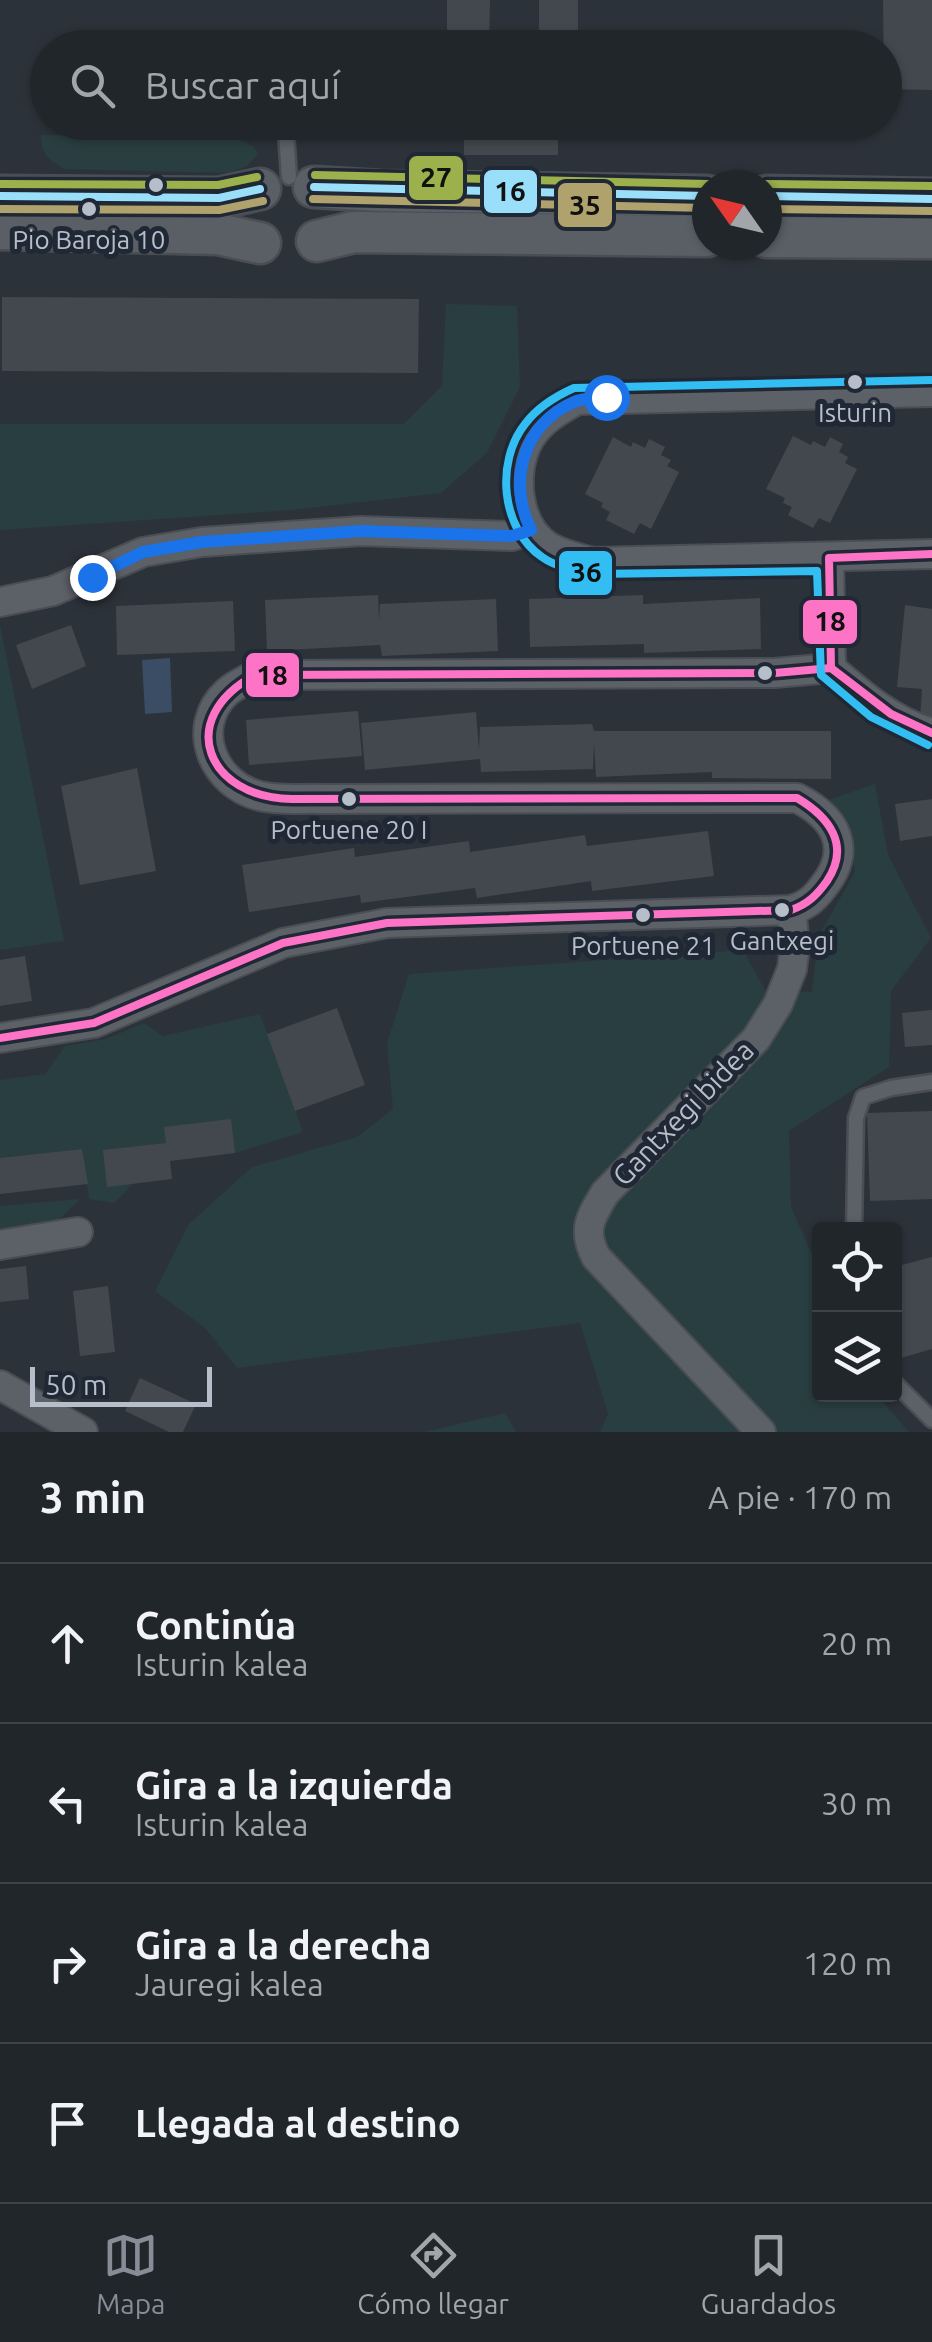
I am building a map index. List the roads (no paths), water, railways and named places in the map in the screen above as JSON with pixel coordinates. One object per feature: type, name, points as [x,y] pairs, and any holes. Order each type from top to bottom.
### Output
[{"type":"main road","points":[[0,196],[219,198],[288,184],[365,191],[692,196]]},
{"type":"main road","points":[[288,184],[321,194],[327,213],[317,241],[310,248],[289,255],[268,250],[254,235],[250,206],[288,184]]},
{"type":"main road","points":[[782,196],[932,198]]},
{"type":"main road","points":[[0,229],[218,234],[260,243]]},
{"type":"main road","points":[[317,241],[354,232],[692,236]]},
{"type":"main road","points":[[782,236],[932,238]]},
{"type":"street","points":[[932,392],[577,400],[550,415],[530,439],[520,468],[520,495],[531,530],[557,551],[594,562],[932,554]]},
{"type":"street","points":[[0,602],[53,591],[143,552],[202,542],[361,531],[512,536],[531,530]]},
{"type":"street","points":[[829,558],[831,668]]},
{"type":"street","points":[[0,1038],[94,1023],[283,943],[387,923],[791,910],[805,906],[837,870],[839,846],[833,826],[818,808],[796,798],[260,796],[225,779],[210,753],[210,720],[226,693],[254,675],[776,673],[831,668],[903,724],[932,733]]},
{"type":"street","name":"Gantxegi bidea","points":[[761,1432],[596,1258],[587,1240],[591,1216],[604,1193],[756,1040],[778,1004],[792,969],[795,945],[791,910]]},
{"type":"street","points":[[0,1245],[78,1232]]},
{"type":"street","points":[[0,1385],[83,1432]]},
{"type":"lane","points":[[286,140],[288,184]]},
{"type":"lane","points":[[854,1222],[856,1118],[863,1098],[891,1088],[932,1082]]},
{"type":"lane","points":[[902,1390],[932,1420]]},
{"type":"water","points":[[170,658],[172,712],[145,714],[142,660]]},
{"type":"place","name":"Pio Baroja 10","points":[[89,209]]},
{"type":"place","name":"Isturin","points":[[855,382]]},
{"type":"place","name":"Portuene 20 I","points":[[349,799]]},
{"type":"place","name":"Gantxegi","points":[[782,910]]},
{"type":"place","name":"Portuene 21","points":[[643,915]]}]
